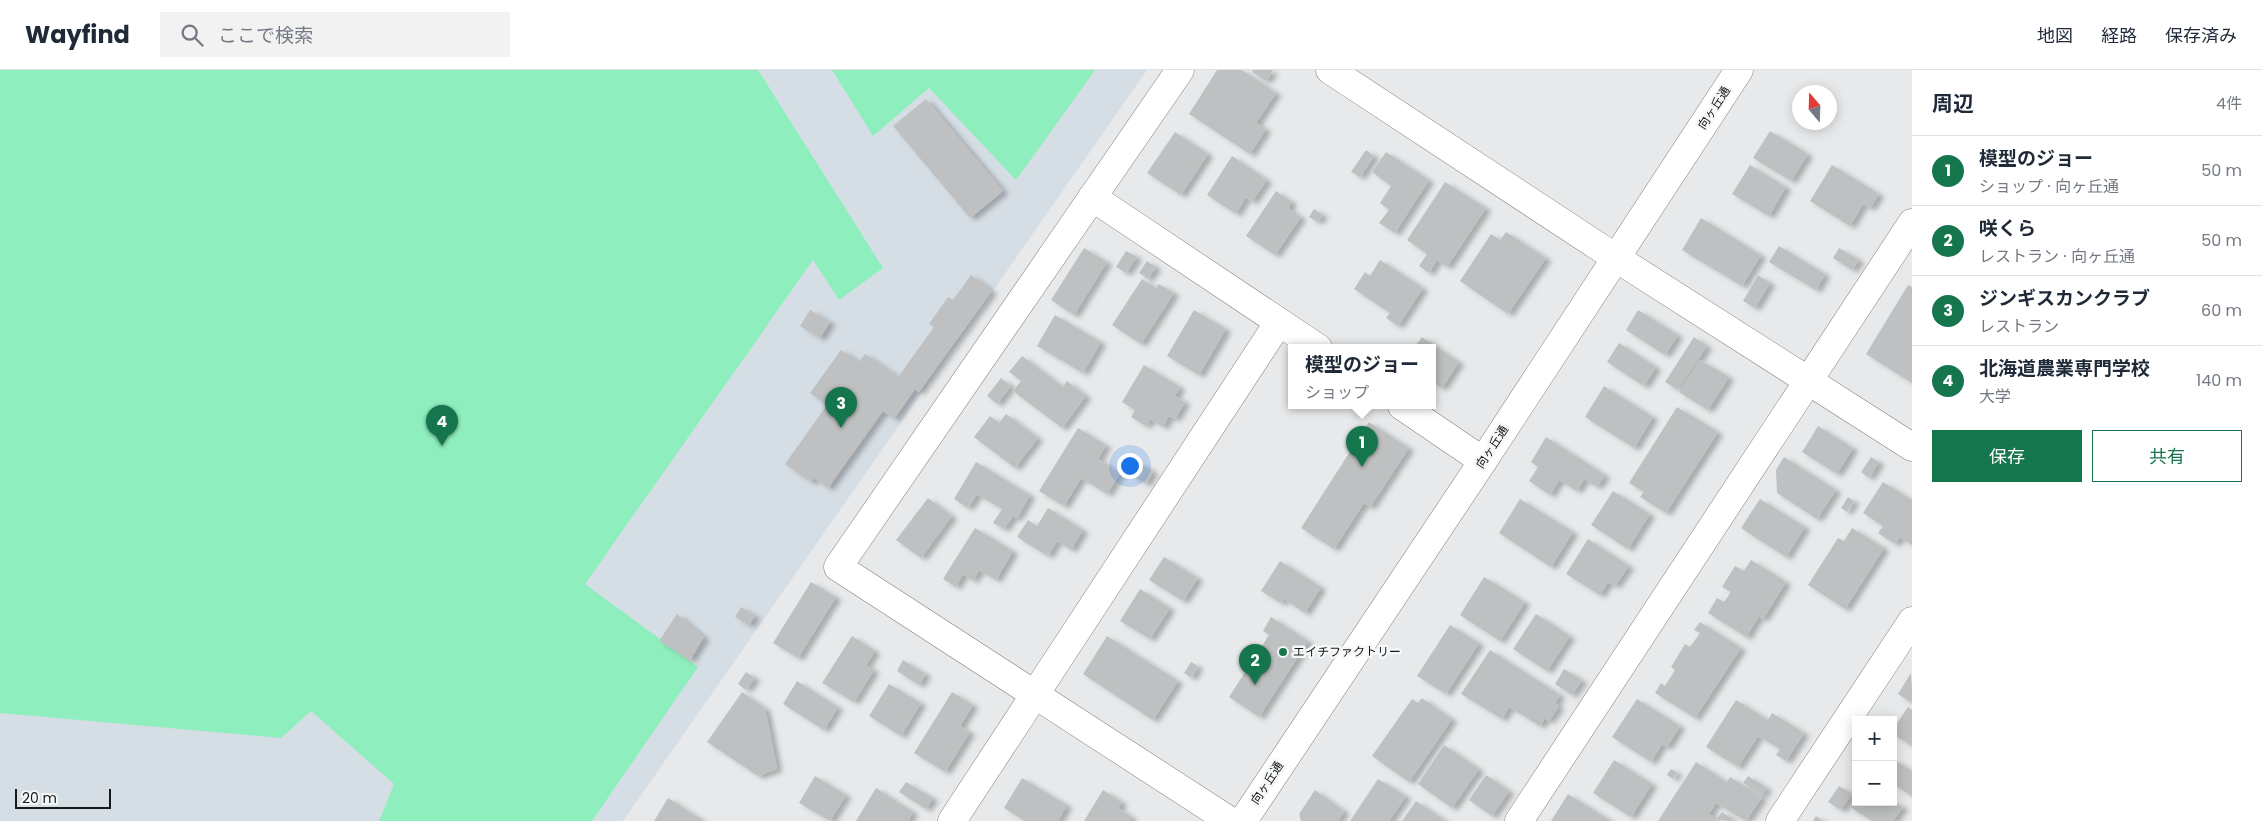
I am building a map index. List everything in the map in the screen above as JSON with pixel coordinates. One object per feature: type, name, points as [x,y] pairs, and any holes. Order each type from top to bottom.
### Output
[{"type":"street","points":[[1180,70],[838,567],[1036,693],[1230,821]]},
{"type":"street","points":[[1330,70],[1616,258],[1912,447]]},
{"type":"street","name":"向ヶ丘通","points":[[1243,821],[1483,461],[1739,70]]},
{"type":"street","points":[[1092,198],[1312,344]]},
{"type":"street","points":[[1519,821],[1912,223]]},
{"type":"street","points":[[952,821],[1279,322]]},
{"type":"street","points":[[1406,409],[1483,461]]},
{"type":"street","points":[[1780,821],[1912,621]]},
{"type":"shaded area","points":[[0,70],[1147,70],[623,821],[0,821]]},
{"type":"green space","points":[[0,70],[758,70],[883,268],[839,300],[813,260],[585,584],[698,667],[592,821],[379,821],[394,784],[311,711],[281,738],[0,713]]},
{"type":"green space","points":[[832,70],[1095,70],[1016,180],[929,88],[873,136]]},
{"type":"building","points":[[1217,70],[1242,70],[1276,93],[1256,123],[1266,129],[1250,154],[1189,114]]},
{"type":"building","points":[[1253,70],[1273,70],[1266,81],[1252,72]]},
{"type":"building","points":[[926,99],[1003,191],[970,218],[893,126]]},
{"type":"building","points":[[1770,131],[1808,154],[1791,181],[1753,158]]},
{"type":"building","points":[[1175,132],[1208,154],[1181,195],[1147,173]]},
{"type":"building","points":[[1366,150],[1374,156],[1360,177],[1351,172]]},
{"type":"building","points":[[1386,152],[1429,180],[1395,233],[1379,223],[1389,210],[1380,203],[1391,186],[1372,172]]},
{"type":"building","points":[[1232,156],[1267,180],[1252,202],[1246,197],[1236,214],[1207,195]]},
{"type":"building","points":[[1750,165],[1786,187],[1769,216],[1732,194]]},
{"type":"building","points":[[1832,165],[1879,194],[1870,208],[1863,204],[1850,226],[1810,201]]},
{"type":"building","points":[[1445,182],[1486,208],[1447,267],[1437,260],[1429,273],[1419,266],[1427,254],[1407,240]]},
{"type":"building","points":[[1276,191],[1292,202],[1288,208],[1301,217],[1275,255],[1246,236]]},
{"type":"building","points":[[1314,209],[1323,215],[1317,222],[1309,217]]},
{"type":"building","points":[[1701,218],[1761,255],[1742,286],[1682,250]]},
{"type":"building","points":[[1506,232],[1546,258],[1508,314],[1460,281],[1491,234],[1500,240]]},
{"type":"building","points":[[1779,246],[1825,274],[1816,290],[1769,262]]},
{"type":"building","points":[[1084,248],[1107,262],[1074,315],[1051,300]]},
{"type":"building","points":[[1839,248],[1859,260],[1852,270],[1833,258]]},
{"type":"building","points":[[1126,251],[1137,257],[1126,273],[1116,267]]},
{"type":"building","points":[[1380,260],[1423,288],[1398,326],[1386,318],[1390,313],[1354,289],[1365,272],[1370,276]]},
{"type":"building","points":[[1147,261],[1156,267],[1148,279],[1139,273]]},
{"type":"building","points":[[971,275],[992,291],[919,392],[915,389],[894,419],[883,411],[828,488],[814,478],[811,482],[785,464],[827,405],[810,393],[841,350],[859,362],[865,354],[898,377],[934,327],[929,324],[948,297],[953,300]]},
{"type":"building","points":[[1758,275],[1770,283],[1755,308],[1743,301]]},
{"type":"building","points":[[1142,279],[1156,288],[1159,284],[1174,293],[1141,344],[1112,325]]},
{"type":"building","points":[[1908,285],[1912,287],[1912,383],[1866,354]]},
{"type":"building","points":[[810,310],[830,322],[820,338],[800,326]]},
{"type":"building","points":[[1194,310],[1226,329],[1199,375],[1167,356]]},
{"type":"building","points":[[1638,310],[1678,335],[1665,355],[1626,330]]},
{"type":"building","points":[[1055,315],[1101,342],[1083,373],[1037,346]]},
{"type":"building","points":[[1422,337],[1432,344],[1417,344]]},
{"type":"building","points":[[1694,337],[1707,346],[1678,390],[1665,382]]},
{"type":"building","points":[[1619,343],[1656,367],[1644,386],[1607,362]]},
{"type":"building","points":[[1436,346],[1459,362],[1442,388],[1436,384]]},
{"type":"building","points":[[1022,356],[1063,387],[1067,381],[1086,396],[1062,428],[1013,391],[1021,381],[1009,372]]},
{"type":"building","points":[[1700,360],[1729,377],[1708,410],[1679,392]]},
{"type":"building","points":[[1144,365],[1180,387],[1175,396],[1185,402],[1175,419],[1169,416],[1163,427],[1150,419],[1146,426],[1131,417],[1135,410],[1122,402]]},
{"type":"building","points":[[1001,378],[1011,386],[997,404],[987,396]]},
{"type":"building","points":[[1604,386],[1653,417],[1634,448],[1585,417]]},
{"type":"building","points":[[1677,407],[1718,432],[1666,513],[1640,497],[1644,492],[1629,483]]},
{"type":"building","points":[[1006,414],[1038,438],[1015,468],[974,437],[990,416],[999,423]]},
{"type":"building","points":[[1369,422],[1409,448],[1370,507],[1364,503],[1334,549],[1301,528]]},
{"type":"building","points":[[1818,426],[1853,448],[1837,474],[1802,452]]},
{"type":"building","points":[[1078,428],[1106,445],[1098,459],[1120,473],[1107,494],[1081,478],[1064,506],[1039,491]]},
{"type":"building","points":[[1546,437],[1605,475],[1597,487],[1584,479],[1577,491],[1559,480],[1550,495],[1529,481],[1538,467],[1531,462]]},
{"type":"building","points":[[1784,457],[1836,490],[1817,519],[1777,493],[1776,470]]},
{"type":"building","points":[[1871,457],[1879,462],[1869,478],[1861,472]]},
{"type":"building","points":[[976,462],[1030,495],[1017,518],[1013,516],[1004,529],[993,523],[1002,509],[977,494],[968,508],[954,499]]},
{"type":"building","points":[[1138,462],[1153,471],[1146,484],[1130,474]]},
{"type":"building","points":[[1883,482],[1912,500],[1912,545],[1900,537],[1895,544],[1878,533],[1883,526],[1863,513]]},
{"type":"building","points":[[1613,491],[1650,514],[1628,549],[1591,525]]},
{"type":"building","points":[[1848,497],[1854,501],[1847,512],[1841,508]]},
{"type":"building","points":[[928,498],[952,516],[921,558],[896,540]]},
{"type":"building","points":[[1520,499],[1573,532],[1551,567],[1499,533]]},
{"type":"building","points":[[1760,499],[1805,527],[1786,557],[1741,528]]},
{"type":"building","points":[[1048,508],[1083,530],[1071,550],[1057,541],[1048,556],[1017,537],[1028,520],[1037,526]]},
{"type":"building","points":[[975,528],[1013,551],[996,580],[979,570],[973,581],[963,574],[956,587],[943,579]]},
{"type":"building","points":[[1852,528],[1884,548],[1845,609],[1808,585],[1838,538],[1844,541]]},
{"type":"building","points":[[1588,539],[1629,566],[1615,586],[1608,582],[1600,595],[1566,574]]},
{"type":"building","points":[[1164,557],[1198,578],[1183,601],[1149,580]]},
{"type":"building","points":[[1751,560],[1786,582],[1763,619],[1759,616],[1746,637],[1708,613],[1717,598],[1724,602],[1731,592],[1722,587],[1735,566],[1744,571]]},
{"type":"building","points":[[1280,561],[1321,587],[1305,613],[1284,599],[1281,603],[1261,591]]},
{"type":"building","points":[[1484,577],[1525,602],[1500,641],[1460,615]]},
{"type":"building","points":[[811,582],[836,597],[798,658],[773,643]]},
{"type":"building","points":[[1140,589],[1170,608],[1150,639],[1120,621]]},
{"type":"building","points":[[741,607],[755,616],[749,625],[735,617]]},
{"type":"building","points":[[677,614],[704,637],[690,660],[659,641]]},
{"type":"building","points":[[1536,614],[1570,636],[1547,671],[1513,649]]},
{"type":"building","points":[[1271,617],[1308,641],[1259,717],[1229,697],[1269,635],[1263,631]]},
{"type":"building","points":[[1700,622],[1741,648],[1695,718],[1655,693],[1661,683],[1665,686],[1675,670],[1671,667],[1685,644],[1690,647],[1700,633],[1694,630]]},
{"type":"building","points":[[1450,625],[1479,643],[1446,694],[1417,676]]},
{"type":"building","points":[[852,636],[875,651],[866,665],[874,670],[854,702],[822,683]]},
{"type":"building","points":[[1107,636],[1178,681],[1153,720],[1083,674]]},
{"type":"building","points":[[1490,650],[1560,695],[1555,703],[1559,706],[1549,721],[1545,718],[1540,726],[1509,707],[1502,719],[1461,694]]},
{"type":"building","points":[[903,660],[926,674],[919,685],[897,671]]},
{"type":"building","points":[[1191,662],[1198,666],[1191,678],[1184,673]]},
{"type":"building","points":[[1564,669],[1582,680],[1572,695],[1555,684]]},
{"type":"building","points":[[746,672],[755,678],[746,690],[738,684]]},
{"type":"building","points":[[1911,673],[1912,698],[1910,702],[1898,694]]},
{"type":"building","points":[[797,681],[838,707],[824,730],[783,704]]},
{"type":"building","points":[[889,684],[921,703],[901,736],[869,716]]},
{"type":"building","points":[[742,692],[765,708],[777,769],[758,776],[707,742]]},
{"type":"building","points":[[952,692],[973,705],[960,726],[970,732],[945,772],[914,753]]},
{"type":"building","points":[[1422,698],[1452,719],[1409,782],[1372,756],[1412,699],[1418,703]]},
{"type":"building","points":[[1637,699],[1680,726],[1667,747],[1662,744],[1651,762],[1612,737]]},
{"type":"building","points":[[1736,700],[1768,720],[1772,713],[1804,733],[1786,761],[1776,755],[1780,749],[1758,736],[1738,767],[1706,747]]},
{"type":"building","points":[[1908,707],[1912,710],[1912,746],[1897,737],[1897,723]]},
{"type":"building","points":[[1444,745],[1479,769],[1452,808],[1418,784]]},
{"type":"building","points":[[1614,760],[1652,784],[1631,817],[1593,793]]},
{"type":"building","points":[[1696,762],[1727,782],[1730,777],[1762,797],[1746,821],[1716,803],[1709,814],[1716,818],[1714,821],[1658,821]]},
{"type":"building","points":[[1897,762],[1912,771],[1912,796],[1897,787]]},
{"type":"building","points":[[1671,769],[1677,772],[1673,779],[1667,775]]},
{"type":"building","points":[[1486,775],[1509,791],[1492,816],[1469,800]]},
{"type":"building","points":[[815,776],[846,795],[830,821],[799,803]]},
{"type":"building","points":[[1748,776],[1767,788],[1762,795],[1743,783]]},
{"type":"building","points":[[1022,778],[1067,805],[1058,821],[1025,821],[1004,808]]},
{"type":"building","points":[[1378,779],[1406,796],[1389,821],[1350,821]]},
{"type":"building","points":[[906,782],[933,798],[926,809],[899,792]]},
{"type":"building","points":[[1839,786],[1852,794],[1841,810],[1828,802]]},
{"type":"building","points":[[876,788],[913,812],[908,821],[856,821]]},
{"type":"building","points":[[1103,790],[1122,802],[1118,808],[1132,817],[1129,821],[1084,821]]},
{"type":"building","points":[[1315,790],[1344,811],[1338,821],[1301,821],[1299,814]]},
{"type":"building","points":[[1568,794],[1611,821],[1551,821]]},
{"type":"building","points":[[668,798],[704,821],[654,821]]},
{"type":"building","points":[[1416,801],[1446,821],[1402,821]]},
{"type":"building","points":[[1897,803],[1903,807],[1893,821],[1872,821],[1850,807],[1852,804],[1852,806],[1897,806]]},
{"type":"building","points":[[1722,812],[1735,821],[1716,820]]},
{"type":"building","points":[[1816,816],[1823,821],[1813,821]]},
{"type":"place","name":"ジンギスカンクラブ","points":[[841,428]]},
{"type":"place","name":"北海道農業専門学校","points":[[442,446]]},
{"type":"place","name":"模型のジョー","points":[[1362,467]]},
{"type":"place","name":"エイチファクトリー","points":[[1283,652]]},
{"type":"place","name":"咲くら","points":[[1255,685]]}]
